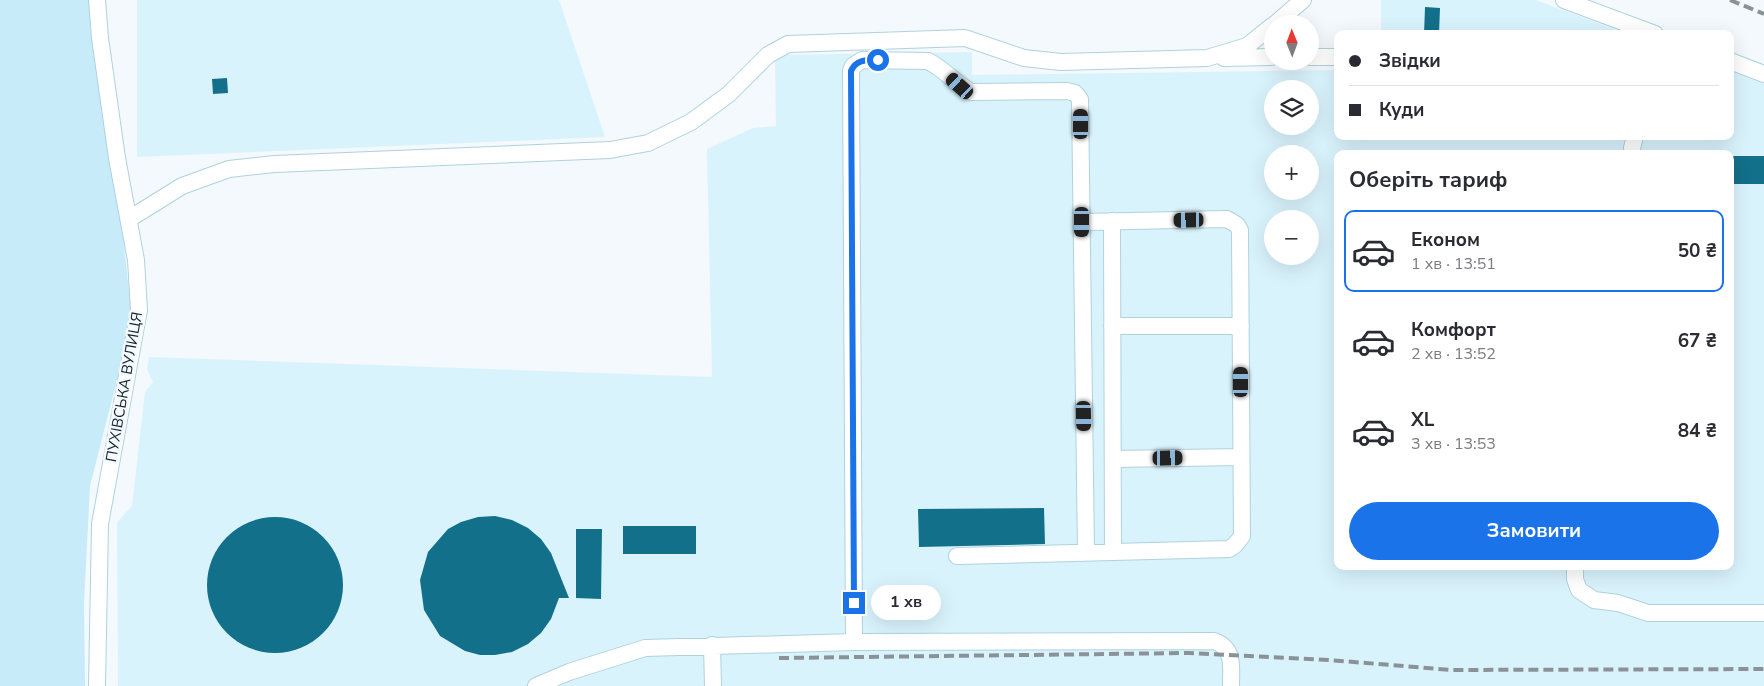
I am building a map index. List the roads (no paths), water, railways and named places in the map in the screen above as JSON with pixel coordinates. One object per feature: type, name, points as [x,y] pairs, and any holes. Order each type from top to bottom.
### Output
[{"type":"street","name":"ПУХІВСЬКА ВУЛИЦЯ","points":[[97,0],[112,121],[136,260],[139,310],[100,524],[97,686]]},
{"type":"street","points":[[1286,15],[1303,0]]},
{"type":"street","points":[[1564,0],[1644,30]]},
{"type":"street","points":[[1207,58],[1247,46],[1264,33]]},
{"type":"street","points":[[129,219],[182,186],[230,169],[284,163],[610,150],[648,144],[691,122],[729,94],[768,56],[788,44],[965,38],[1024,58],[1061,62],[1264,57]]},
{"type":"street","points":[[1319,57],[1334,57]]},
{"type":"street","points":[[854,642],[851,81],[853,66],[862,60],[928,61],[937,66],[960,86],[971,92],[1067,90],[1075,93],[1081,104],[1086,553]]},
{"type":"street","points":[[1734,63],[1764,74]]},
{"type":"street","points":[[956,556],[1229,549],[1242,536],[1240,230],[1228,220],[1082,222]]},
{"type":"street","points":[[1112,221],[1113,552]]},
{"type":"street","points":[[1112,326],[1241,326]]},
{"type":"street","points":[[1113,459],[1242,457]]},
{"type":"street","points":[[1575,570],[1575,579],[1579,590],[1594,600],[1618,603],[1648,613],[1764,613]]},
{"type":"street","points":[[536,686],[568,672],[645,648],[854,642],[1214,641],[1222,644],[1230,655],[1231,686]]},
{"type":"street","points":[[712,645],[713,686]]},
{"type":"railway","points":[[1730,0],[1764,14]]},
{"type":"railway","points":[[779,658],[1189,653],[1329,660],[1452,670],[1764,669]]}]
